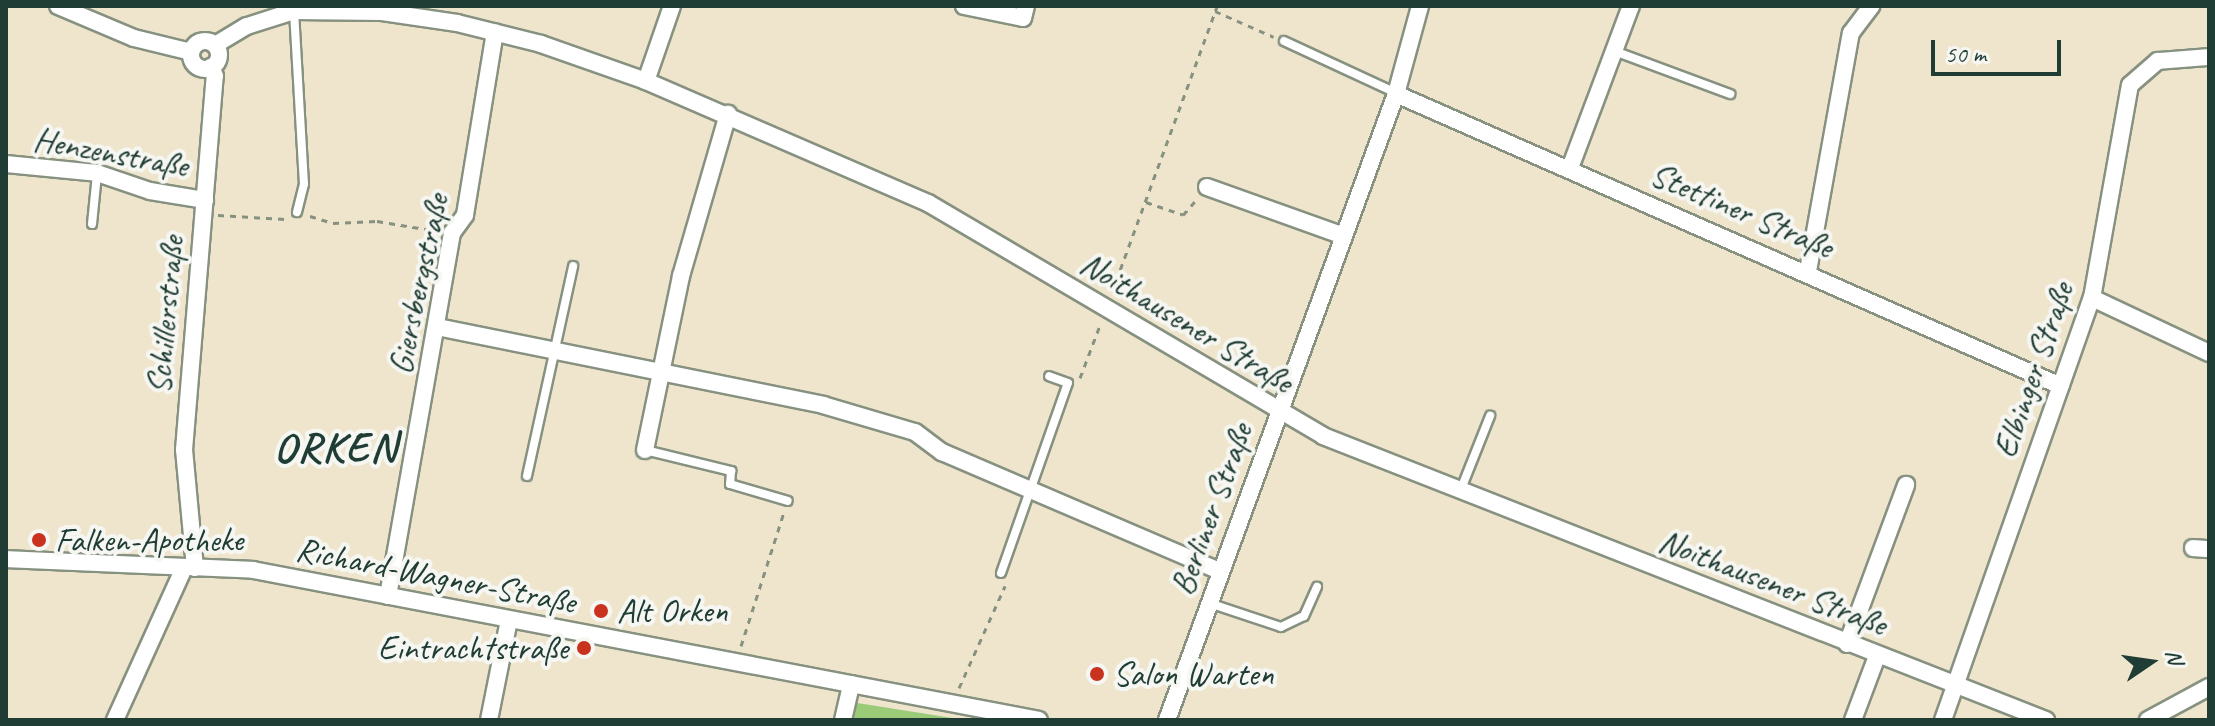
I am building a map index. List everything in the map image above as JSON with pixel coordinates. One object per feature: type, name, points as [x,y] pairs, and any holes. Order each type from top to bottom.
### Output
[{"type":"street","points":[[58,6],[134,38],[191,52]]},
{"type":"street","points":[[646,81],[672,6]]},
{"type":"street","points":[[964,6],[1023,18],[1026,6]]},
{"type":"street","name":"Berliner Straße","points":[[1167,720],[1396,94],[1420,6]]},
{"type":"street","points":[[1570,168],[1631,6]]},
{"type":"street","points":[[1808,271],[1851,33],[1871,6]]},
{"type":"street","points":[[215,45],[247,26],[294,9]]},
{"type":"street","name":"Noithausener Straße","points":[[294,9],[397,14],[495,32],[646,81],[728,114],[908,193],[1323,436],[2046,720]]},
{"type":"street","name":"Giersbergstraße","points":[[388,596],[452,233],[465,215],[495,32]]},
{"type":"street","points":[[191,52],[204,40],[215,45]]},
{"type":"street","points":[[191,52],[196,66],[211,67],[219,60],[215,45]]},
{"type":"street","name":"Elbinger Straße","points":[[1943,720],[2092,298],[2122,109],[2130,85],[2142,70],[2166,59],[2209,57]]},
{"type":"street","name":"Schillerstraße","points":[[115,720],[190,568],[184,450],[215,76],[211,67]]},
{"type":"street","name":"Stettiner Straße","points":[[1396,94],[1808,271],[2061,386]]},
{"type":"street","points":[[645,450],[694,226],[728,114]]},
{"type":"street","name":"Henzenstraße","points":[[6,164],[97,173],[204,206]]},
{"type":"street","points":[[1207,187],[1344,236]]},
{"type":"street","points":[[2092,298],[2209,353]]},
{"type":"street","points":[[437,327],[823,405],[915,432],[942,452],[1035,489],[1219,571]]},
{"type":"street","points":[[1847,644],[1906,485]]},
{"type":"street","name":"Richard-Wagner-Straße","points":[[6,559],[253,570],[1039,720]]},
{"type":"street","points":[[489,720],[509,620]]},
{"type":"street","points":[[1853,720],[1877,656]]},
{"type":"street","points":[[843,720],[851,684]]},
{"type":"street","points":[[2148,720],[2209,687]]},
{"type":"lane","points":[[294,9],[304,184],[297,212]]},
{"type":"lane","points":[[1284,41],[1396,94]]},
{"type":"lane","points":[[1614,51],[1730,94]]},
{"type":"lane","points":[[92,224],[97,173]]},
{"type":"lane","points":[[527,476],[573,266]]},
{"type":"lane","points":[[1001,573],[1035,489],[1068,383],[1049,376]]},
{"type":"lane","points":[[1460,491],[1490,416]]},
{"type":"lane","points":[[645,450],[731,471],[730,484],[788,501]]},
{"type":"lane","points":[[1208,602],[1281,627],[1304,616],[1317,587]]},
{"type":"path","points":[[1106,308],[1217,6]]},
{"type":"path","points":[[1215,11],[1284,41]]},
{"type":"path","points":[[1145,202],[1183,215],[1207,187]]},
{"type":"path","points":[[204,206],[273,221],[297,212],[333,223],[377,221],[452,233]]},
{"type":"path","points":[[735,663],[788,501]]},
{"type":"path","points":[[952,703],[1005,587],[1001,573]]},
{"type":"green space","points":[[851,702],[965,720],[847,720]]},
{"type":"place","name":"Falken-Apotheke","points":[[39,540]]},
{"type":"place","name":"Alt Orken","points":[[601,611]]},
{"type":"place","name":"Eintrachtstraße","points":[[584,648]]},
{"type":"place","name":"Salon Warten","points":[[1097,674]]},
{"type":"district","name":"ORKEN","points":[[336,448]]}]
